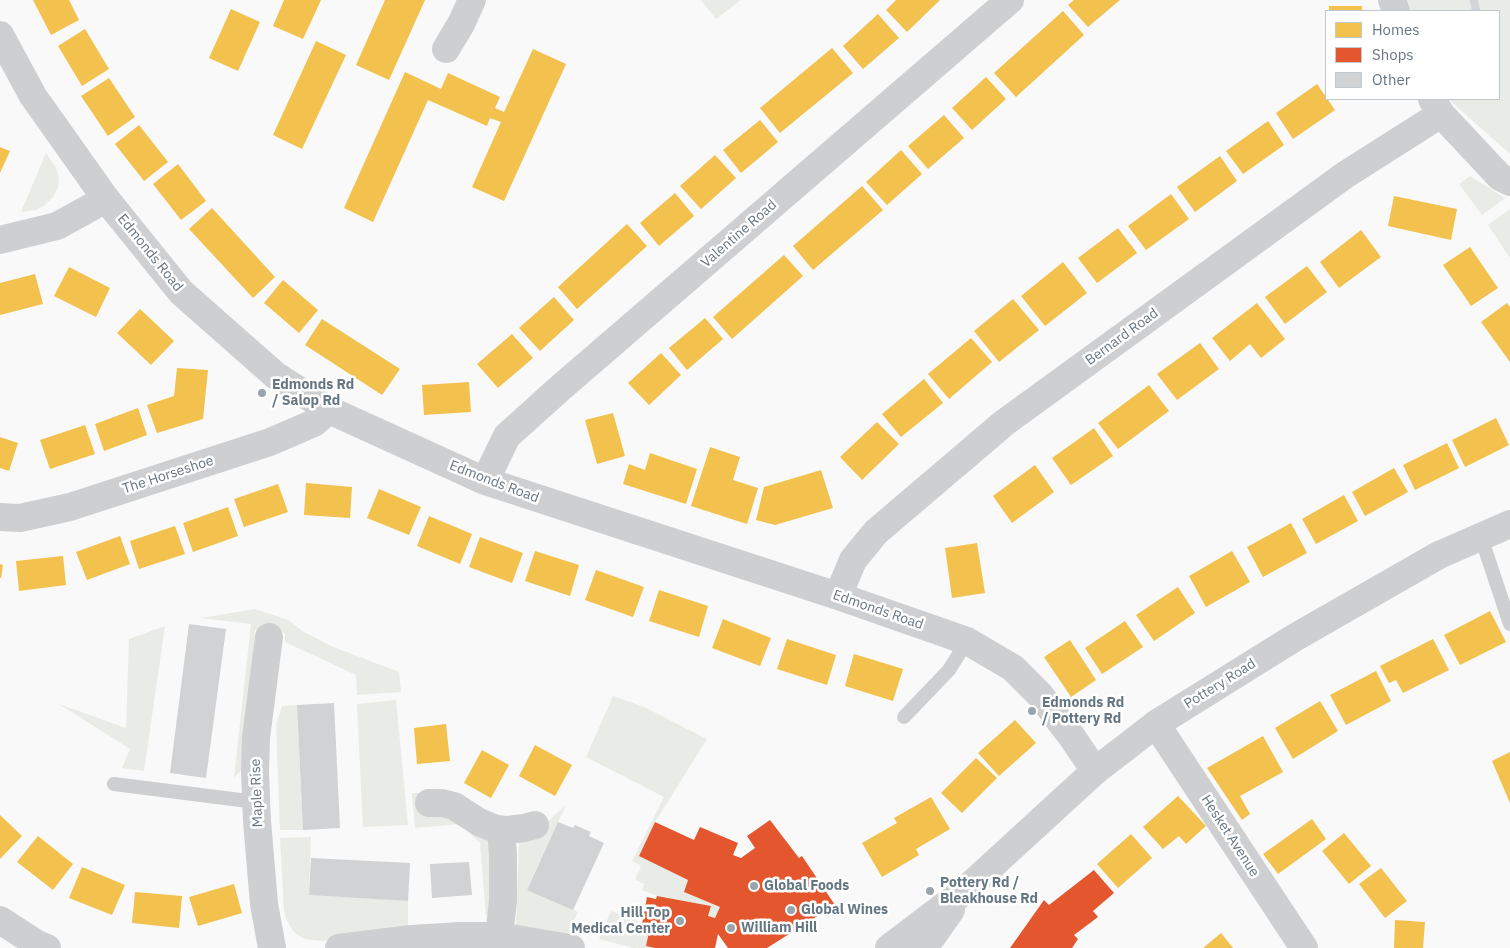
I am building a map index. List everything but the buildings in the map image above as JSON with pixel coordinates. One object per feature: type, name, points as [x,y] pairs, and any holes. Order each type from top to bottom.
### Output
[{"type":"street","points":[[446,49],[461,24],[472,0]]},
{"type":"street","name":"Valentine Road","points":[[485,482],[507,436],[514,429],[1010,0]]},
{"type":"street","name":"Edmonds Road","points":[[0,35],[33,96],[106,199],[182,292],[275,375],[328,410],[485,482],[838,596],[967,641],[1013,668],[1040,695],[1072,736],[1095,771]]},
{"type":"street","points":[[1436,106],[1500,177],[1510,182]]},
{"type":"street","name":"Bernard Road","points":[[838,596],[853,560],[876,532],[1004,423],[1436,106]]},
{"type":"street","points":[[0,240],[57,226],[106,199]]},
{"type":"street","name":"The Horseshoe","points":[[0,517],[20,518],[70,507],[270,442],[314,423],[328,410]]},
{"type":"street","name":"Pottery Road","points":[[889,948],[963,892],[1095,771],[1156,724],[1294,638],[1439,555],[1510,524]]},
{"type":"street","name":"Maple Rise","points":[[269,637],[256,738],[256,802],[264,904],[272,948]]},
{"type":"street","name":"Hesket Avenue","points":[[1156,724],[1304,948]]},
{"type":"street","points":[[429,803],[442,803],[454,806],[480,822],[501,830],[524,828],[535,824]]},
{"type":"street","points":[[499,936],[503,901],[501,830]]},
{"type":"street","name":"Pottery Road","points":[[924,948],[963,892]]},
{"type":"street","points":[[0,920],[46,948]]},
{"type":"street","points":[[339,948],[412,939],[460,936],[499,936],[571,948]]},
{"type":"lane","points":[[1481,537],[1510,624]]},
{"type":"lane","points":[[904,717],[949,670],[967,641]]},
{"type":"lane","points":[[114,784],[256,802]]},
{"type":"shaded area","points":[[701,0],[741,0],[716,19]]},
{"type":"shaded area","points":[[1407,0],[1510,0],[1510,154],[1449,100],[1500,100],[1500,10],[1411,10]]},
{"type":"shaded area","points":[[46,153],[55,166],[59,177],[58,187],[53,197],[45,205],[36,210],[21,212]]},
{"type":"shaded area","points":[[1470,176],[1505,198],[1482,215],[1459,184]]},
{"type":"shaded area","points":[[1510,209],[1510,258],[1488,225]]},
{"type":"shaded area","points":[[255,609],[288,620],[304,632],[331,646],[399,672],[401,692],[357,695],[356,675],[285,642],[285,633],[255,630],[243,768],[234,778],[251,624],[201,618]]},
{"type":"shaded area","points":[[165,626],[144,771],[122,768],[130,749],[59,704],[126,728],[129,639]]},
{"type":"shaded area","points":[[613,696],[644,707],[707,739],[655,822],[639,855],[688,880],[684,892],[720,907],[715,918],[708,916],[711,906],[657,896],[642,890],[644,884],[635,880],[641,866],[632,861],[664,797],[586,757]]},
{"type":"shaded area","points":[[396,700],[408,825],[363,827],[357,704]]},
{"type":"shaded area","points":[[297,705],[303,830],[280,830],[276,725],[282,706]]},
{"type":"shaded area","points":[[412,793],[422,793],[425,814],[431,817],[450,817],[481,834],[488,841],[490,847],[491,909],[486,916],[480,843],[460,824],[415,828]]},
{"type":"shaded area","points":[[566,805],[527,889],[578,912],[569,933],[516,925],[519,841],[537,831]]},
{"type":"shaded area","points":[[311,837],[309,895],[408,901],[408,929],[322,941],[305,939],[293,931],[284,911],[280,838]]},
{"type":"shaded area","points":[[611,911],[642,923],[641,930],[649,932],[646,946],[655,948],[634,948],[599,939]]},
{"type":"waterway","points":[[1474,0],[1476,10]]},
{"type":"place","name":"Edmonds Rd / Salop Rd","points":[[262,393]]},
{"type":"place","name":"Edmonds Rd / Pottery Rd","points":[[1032,711]]},
{"type":"place","name":"Global Foods","points":[[754,886]]},
{"type":"place","name":"Pottery Rd / Bleakhouse Rd","points":[[930,891]]},
{"type":"place","name":"Global Wines","points":[[791,910]]},
{"type":"place","name":"Hill Top Medical Center","points":[[680,921]]},
{"type":"place","name":"William Hill","points":[[731,928]]}]
